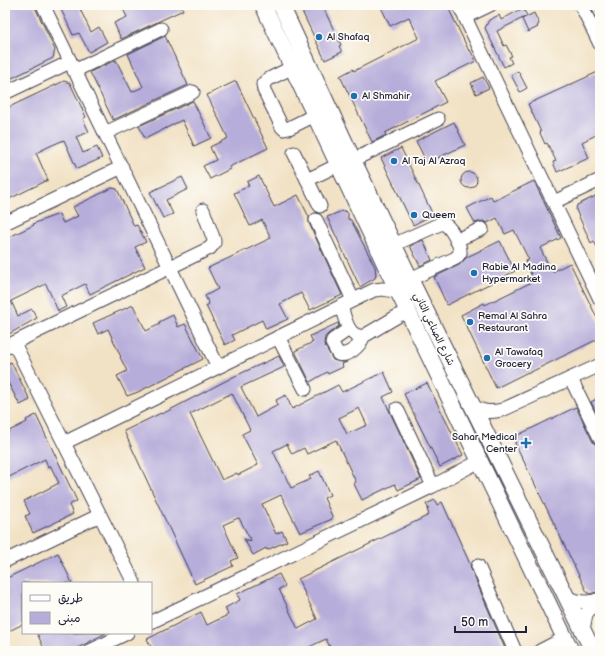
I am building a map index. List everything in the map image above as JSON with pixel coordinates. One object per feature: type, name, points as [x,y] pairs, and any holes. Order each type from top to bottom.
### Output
[{"type":"main road","name":"شارع الصناعي الثاني","points":[[264,5],[315,115],[346,162],[393,244],[593,651]]},
{"type":"main road","name":"شارع الصناعي الثاني","points":[[281,5],[346,162],[387,268],[568,645]]},
{"type":"street","points":[[43,5],[218,367]]},
{"type":"street","points":[[459,5],[600,298]]},
{"type":"street","points":[[465,17],[490,5]]},
{"type":"street","points":[[580,5],[600,44]]},
{"type":"street","points":[[5,93],[162,29]]},
{"type":"street","points":[[293,67],[267,80],[263,84],[264,90],[284,129],[315,115]]},
{"type":"street","points":[[105,133],[193,92]]},
{"type":"street","points":[[307,180],[438,119]]},
{"type":"street","points":[[294,153],[320,206]]},
{"type":"street","points":[[5,223],[122,167]]},
{"type":"street","points":[[554,202],[600,180]]},
{"type":"street","points":[[134,582],[64,443],[9,345],[210,248],[214,243],[214,237],[202,210]]},
{"type":"street","points":[[316,220],[347,303],[349,330],[353,335],[363,337]]},
{"type":"street","points":[[393,244],[442,223],[448,226],[456,240],[461,251],[458,257],[410,278]]},
{"type":"street","points":[[456,240],[482,229]]},
{"type":"street","points":[[374,290],[387,268]]},
{"type":"street","points":[[64,443],[374,290],[383,289],[399,292]]},
{"type":"street","points":[[349,330],[332,340],[338,354],[343,354],[356,348],[363,337],[408,310]]},
{"type":"street","points":[[278,337],[304,389]]},
{"type":"street","points":[[472,405],[478,410],[486,412],[502,410],[600,365]]},
{"type":"street","points":[[571,379],[600,438]]},
{"type":"street","points":[[397,409],[433,486]]},
{"type":"street","points":[[486,435],[493,421],[502,410]]},
{"type":"street","points":[[152,620],[433,486],[480,460]]},
{"type":"street","points":[[5,561],[100,515]]},
{"type":"street","points":[[478,566],[516,651]]},
{"type":"street","points":[[568,598],[581,602],[598,600]]},
{"type":"street","points":[[583,630],[586,614],[590,607],[598,600]]},
{"type":"street","points":[[90,651],[125,634]]},
{"type":"street","points":[[540,651],[568,645]]},
{"type":"building","points":[[5,5],[34,5],[55,50],[53,58],[12,78],[5,75]]},
{"type":"building","points":[[59,5],[78,5],[91,32],[99,27],[107,42],[89,52],[79,33],[73,35]]},
{"type":"building","points":[[121,5],[181,5],[183,10],[121,39],[114,23],[127,17]]},
{"type":"building","points":[[299,5],[322,5],[341,45],[339,46],[342,52],[325,60]]},
{"type":"building","points":[[380,5],[447,5],[469,51],[470,50],[476,61],[435,81],[446,102],[385,133],[386,135],[372,142],[340,76],[353,69],[354,71],[419,38],[409,17],[390,26]]},
{"type":"building","points":[[590,5],[600,5],[600,26],[599,24]]},
{"type":"building","points":[[523,8],[527,16],[497,31],[504,46],[506,45],[512,56],[509,57],[512,63],[504,67],[485,28],[489,20],[499,15],[501,20]]},
{"type":"building","points":[[534,13],[539,24],[537,26],[538,27],[528,32],[522,19]]},
{"type":"building","points":[[165,36],[188,85],[113,120],[90,72],[116,60],[132,92],[143,87],[128,54]]},
{"type":"building","points":[[518,71],[527,88],[520,92],[511,75]]},
{"type":"building","points":[[600,71],[600,133],[582,142],[589,158],[557,172],[553,162],[556,161],[547,143],[545,144],[528,104]]},
{"type":"building","points":[[483,77],[489,88],[476,94],[471,83]]},
{"type":"building","points":[[64,81],[70,83],[86,117],[83,119],[89,132],[76,137],[83,153],[97,147],[102,158],[77,169],[64,140],[50,146],[36,153],[48,180],[5,201],[5,171],[8,169],[5,163],[5,109]]},
{"type":"building","points":[[236,81],[268,148],[229,167],[230,169],[210,179],[203,166],[216,160],[210,147],[228,138],[207,95]]},
{"type":"building","points":[[193,101],[211,138],[194,146],[182,120],[145,139],[139,126]]},
{"type":"building","points":[[454,122],[465,145],[427,163],[416,141]]},
{"type":"building","points":[[401,148],[433,215],[413,225],[381,158]]},
{"type":"building","points":[[466,172],[472,172],[477,177],[475,186],[472,188],[466,188],[461,183],[461,177]]},
{"type":"building","points":[[259,176],[274,207],[298,195],[309,217],[309,223],[342,295],[310,310],[301,293],[280,304],[288,319],[266,329],[262,320],[232,335],[235,340],[225,345],[206,306],[209,304],[205,296],[218,289],[208,268],[271,238],[262,220],[250,226],[234,193],[249,186],[247,182]]},
{"type":"building","points":[[182,177],[188,189],[166,200],[173,214],[163,218],[150,192]]},
{"type":"building","points":[[534,181],[561,238],[540,248],[552,272],[570,263],[600,324],[600,338],[496,388],[461,315],[534,281],[525,261],[529,260],[514,230],[505,234],[497,218],[487,223],[483,221],[475,223],[467,208],[491,196],[493,201]]},
{"type":"building","points":[[112,188],[117,189],[134,226],[137,225],[146,242],[135,247],[145,267],[90,294],[85,284],[61,296],[66,307],[58,311],[46,284],[11,301],[18,316],[32,309],[37,318],[9,334],[5,326],[5,239],[34,225],[33,224],[59,214],[63,223],[78,216],[73,207]]},
{"type":"building","points":[[600,194],[600,253],[594,241],[591,243],[576,210],[577,205]]},
{"type":"building","points":[[342,211],[348,213],[348,219],[351,220],[375,267],[375,278],[360,287],[327,217]]},
{"type":"building","points":[[423,240],[432,260],[420,266],[410,246]]},
{"type":"building","name":"Rabie Al Madina Hypermarket","points":[[500,241],[515,271],[447,305],[434,277],[459,265],[467,257]]},
{"type":"building","points":[[133,305],[146,331],[173,315],[178,327],[185,324],[203,359],[138,392],[127,396],[117,376],[127,371],[108,329],[98,334],[93,323]]},
{"type":"building","points":[[338,323],[339,326],[325,337],[324,344],[333,360],[347,362],[342,364],[343,367],[328,374],[327,372],[310,382],[295,351],[313,342],[310,336]]},
{"type":"building","points":[[279,356],[284,367],[241,387],[256,417],[278,405],[276,400],[286,395],[292,409],[338,385],[342,392],[384,372],[393,392],[383,397],[421,479],[398,490],[395,484],[362,500],[354,484],[356,482],[336,440],[307,454],[304,448],[292,454],[287,444],[273,451],[291,488],[311,479],[309,476],[319,471],[330,495],[324,498],[332,519],[300,533],[281,495],[262,504],[276,534],[282,531],[287,541],[267,550],[266,548],[253,555],[244,539],[251,541],[239,518],[223,525],[238,558],[231,561],[233,566],[195,584],[124,431],[161,413],[162,414],[235,376]],"holes":[[[232,393],[250,430],[242,434],[258,465],[238,475],[237,473],[222,480],[190,414]],[[359,408],[367,425],[347,434],[339,418]]]},
{"type":"building","points":[[11,362],[30,400],[20,405],[5,377],[5,365]]},
{"type":"building","points":[[427,383],[463,455],[440,467],[404,394]]},
{"type":"building","points":[[600,397],[600,420],[591,402]]},
{"type":"building","points":[[576,407],[593,442],[600,446],[600,591],[590,594],[587,592],[515,443],[518,435]]},
{"type":"building","points":[[36,415],[77,501],[69,505],[73,514],[33,533],[25,516],[30,514],[24,501],[59,483],[50,465],[48,467],[45,459],[5,479],[5,433],[27,422],[26,420]]},
{"type":"building","points":[[435,500],[437,505],[442,502],[470,564],[506,651],[332,651],[326,639],[307,648],[309,651],[153,651],[147,639],[201,612],[207,625],[228,615],[225,608],[240,600],[237,594],[279,574],[285,586],[279,589],[298,629],[317,619],[298,579],[429,515],[427,509],[429,509],[426,504]]},
{"type":"building","points":[[58,553],[72,582],[22,582],[22,624],[5,633],[5,579]]},
{"type":"building","points":[[37,634],[104,634],[72,651],[45,651]]},
{"type":"place","name":"Al Shafaq","points":[[319,37]]},
{"type":"place","name":"Al Shmahir","points":[[354,96]]},
{"type":"place","name":"Al Taj Al Azraq","points":[[394,161]]},
{"type":"place","name":"Queem","points":[[414,215]]},
{"type":"place","name":"Rabie Al Madina Hypermarket","points":[[474,273]]},
{"type":"place","name":"Remal Al Sahra Restaurant","points":[[470,322]]},
{"type":"place","name":"Al Tawafaq Grocery","points":[[487,358]]},
{"type":"place","name":"Sahar Medical Center","points":[[526,443]]}]
